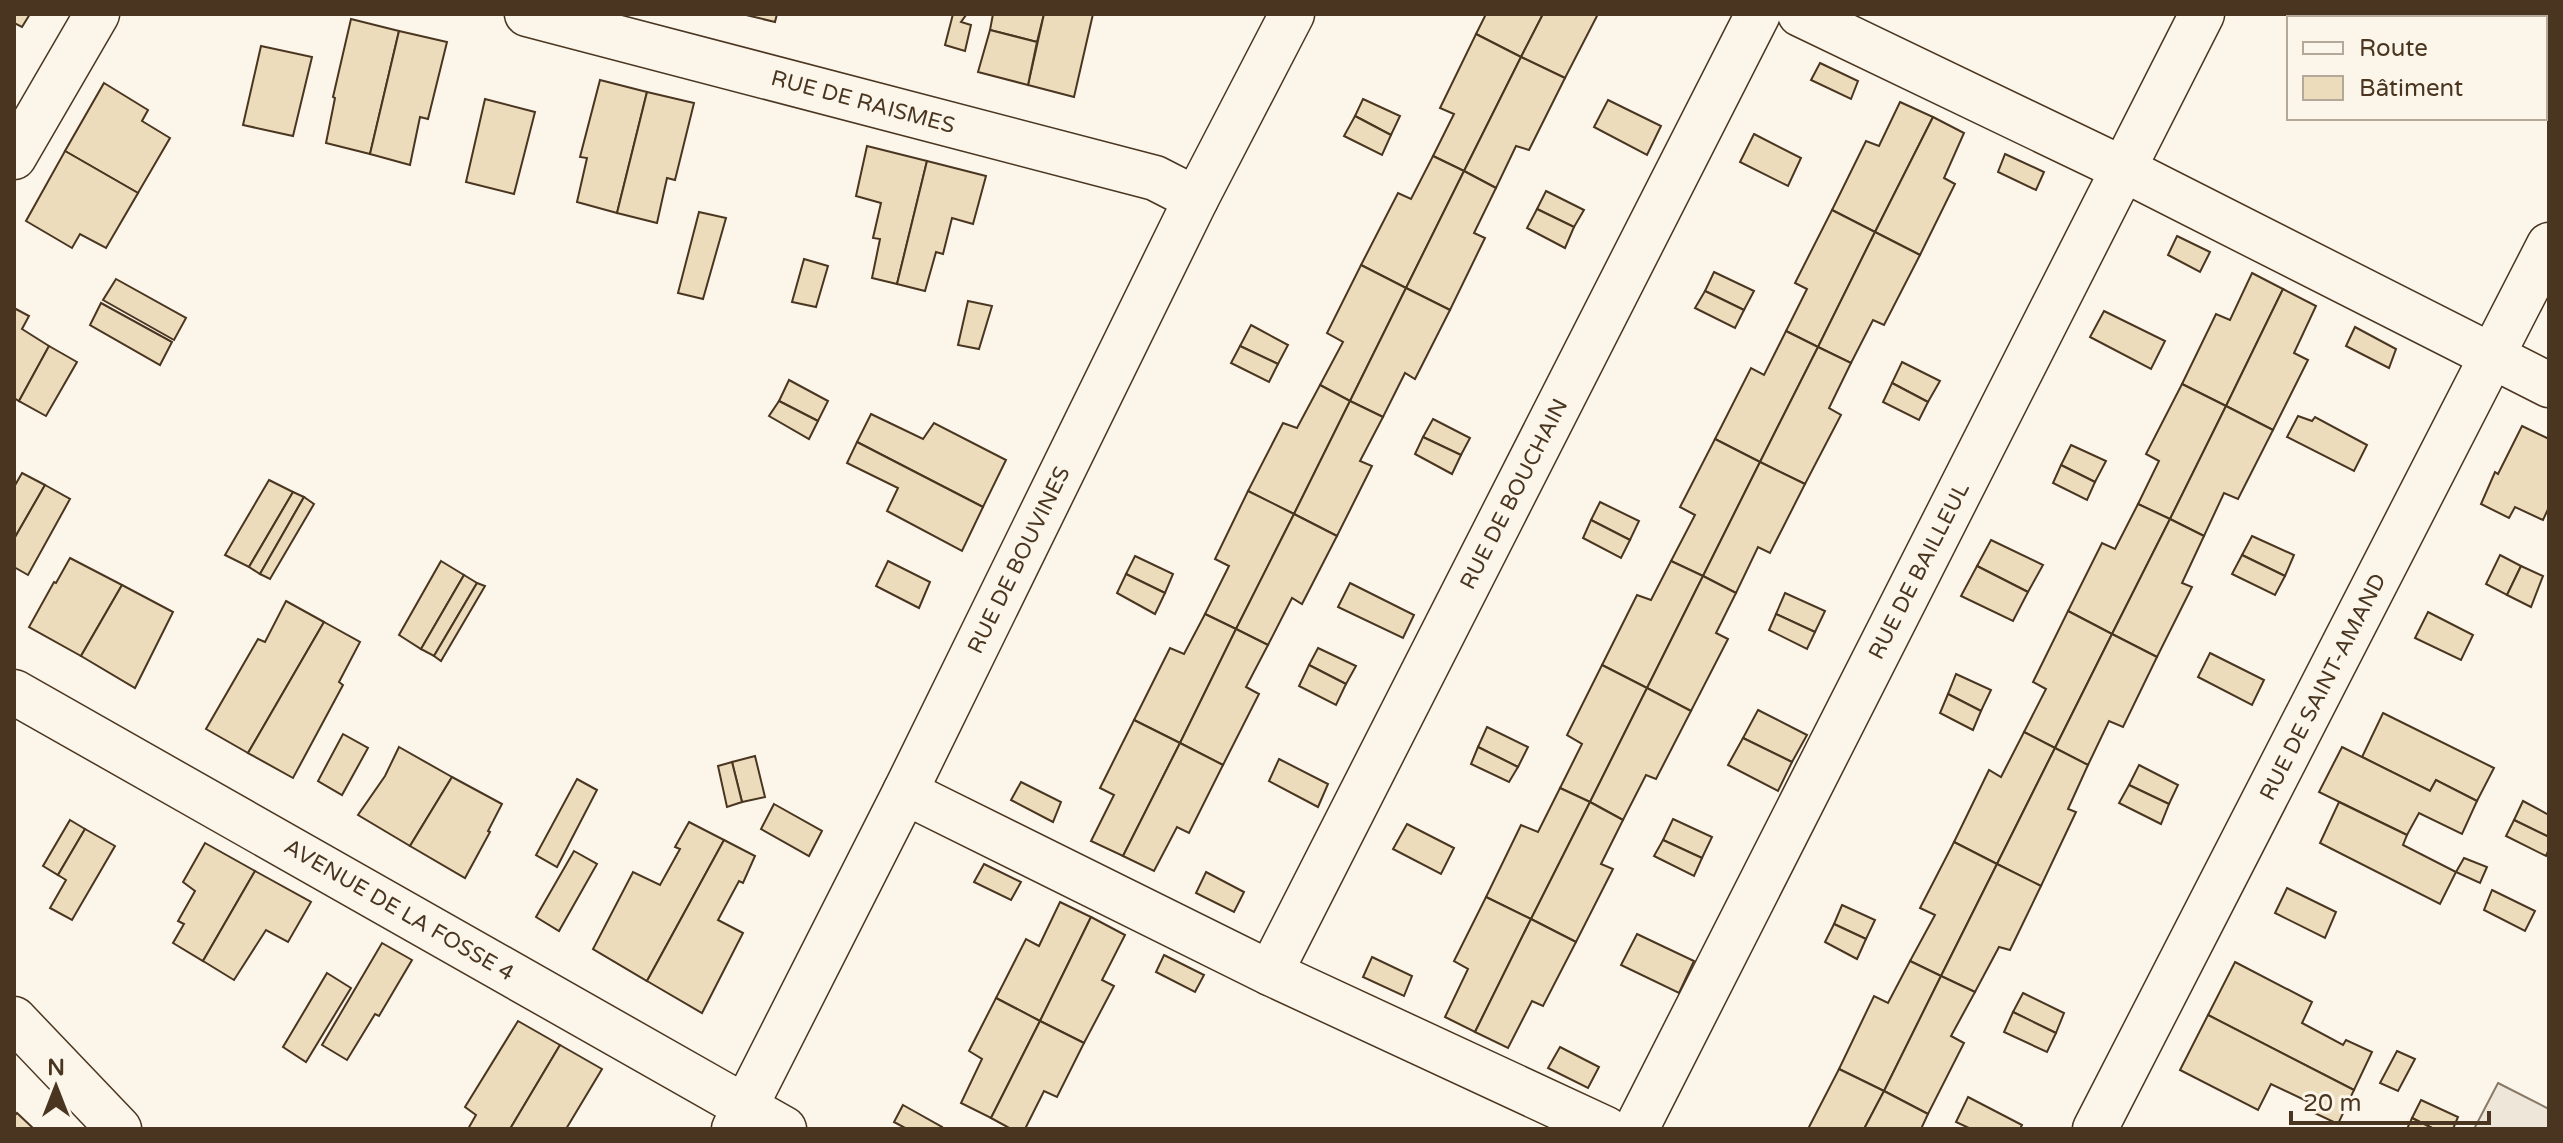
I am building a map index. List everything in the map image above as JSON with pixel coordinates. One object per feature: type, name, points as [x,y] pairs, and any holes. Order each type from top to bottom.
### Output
[{"type":"street","points":[[14,157],[97,14]]},
{"type":"street","name":"RUE DE RAISMES","points":[[527,14],[1155,178],[1196,199]]},
{"type":"street","name":"RUE DE BOUVINES","points":[[740,1118],[905,792],[1196,199],[1292,14]]},
{"type":"street","name":"RUE DE BOUCHAIN","points":[[1270,973],[1758,14]]},
{"type":"street","points":[[1800,14],[2123,169],[2549,385]]},
{"type":"street","name":"RUE DE BAILLEUL","points":[[1636,1129],[2202,14]]},
{"type":"street","name":"RUE DE SAINT-AMAND","points":[[2095,1129],[2549,245]]},
{"type":"street","name":"AVENUE DE LA FOSSE 4","points":[[14,692],[740,1118],[784,1129]]},
{"type":"street","points":[[905,792],[1270,973],[1606,1129]]},
{"type":"street","points":[[14,1019],[119,1129]]},
{"type":"shaded area","points":[[2498,1083],[2549,1109],[2549,1129],[2474,1129]]},
{"type":"building","points":[[14,14],[30,14],[22,27],[14,23]]},
{"type":"building","points":[[742,14],[777,14],[775,22]]},
{"type":"building","points":[[953,14],[966,15],[961,22],[971,25],[965,51],[945,45]]},
{"type":"building","points":[[993,14],[1044,14],[1037,42],[990,30]]},
{"type":"building","points":[[1044,14],[1093,14],[1074,97],[1028,85]]},
{"type":"building","points":[[1486,14],[1543,14],[1521,57],[1476,34]]},
{"type":"building","points":[[1543,14],[1598,14],[1565,78],[1521,57]]},
{"type":"building","points":[[351,19],[399,31],[370,154],[326,143]]},
{"type":"building","points":[[990,30],[1037,42],[1028,85],[978,72]]},
{"type":"building","points":[[399,31],[447,42],[428,119],[420,117],[410,165],[370,154]]},
{"type":"building","points":[[1476,34],[1521,57],[1464,171],[1433,156],[1454,114],[1440,108]]},
{"type":"building","points":[[261,46],[312,57],[293,136],[243,125]]},
{"type":"building","points":[[1521,57],[1565,78],[1529,150],[1516,146],[1496,188],[1464,171]]},
{"type":"building","points":[[1820,63],[1858,81],[1851,99],[1811,80]]},
{"type":"building","points":[[600,80],[647,92],[617,213],[577,202],[587,158],[580,157]]},
{"type":"building","points":[[104,83],[148,110],[142,121],[170,138],[138,193],[65,151]]},
{"type":"building","points":[[647,92],[694,103],[675,180],[667,178],[657,223],[617,213]]},
{"type":"building","points":[[485,99],[535,112],[514,194],[466,182]]},
{"type":"building","points":[[1363,99],[1400,116],[1391,135],[1355,116]]},
{"type":"building","points":[[1608,100],[1661,126],[1647,155],[1594,127]]},
{"type":"building","points":[[1900,102],[1933,117],[1875,232],[1832,210],[1866,141],[1879,146]]},
{"type":"building","points":[[1355,116],[1391,135],[1382,155],[1344,136]]},
{"type":"building","points":[[1933,117],[1964,133],[1944,178],[1955,184],[1920,255],[1875,232]]},
{"type":"building","points":[[1754,134],[1801,158],[1788,186],[1740,162]]},
{"type":"building","points":[[867,146],[927,161],[897,284],[872,278],[880,239],[873,238],[881,203],[856,196]]},
{"type":"building","points":[[65,151],[138,193],[106,248],[80,234],[72,248],[26,221]]},
{"type":"building","points":[[2005,154],[2044,172],[2036,190],[1998,172]]},
{"type":"building","points":[[1433,156],[1464,171],[1406,288],[1361,265],[1398,193],[1411,199]]},
{"type":"building","points":[[927,161],[986,176],[973,224],[952,218],[943,254],[936,252],[925,291],[897,284]]},
{"type":"building","points":[[1464,171],[1496,188],[1474,233],[1485,238],[1450,310],[1406,288]]},
{"type":"building","points":[[1546,191],[1584,210],[1574,227],[1537,209]]},
{"type":"building","points":[[1537,209],[1574,227],[1565,248],[1527,228]]},
{"type":"building","points":[[1832,210],[1875,232],[1818,347],[1786,331],[1807,289],[1795,283]]},
{"type":"building","points":[[699,212],[726,218],[703,299],[678,293]]},
{"type":"building","points":[[1875,232],[1920,255],[1884,325],[1873,320],[1851,363],[1818,347]]},
{"type":"building","points":[[2177,236],[2210,252],[2200,272],[2168,255]]},
{"type":"building","points":[[804,259],[828,266],[816,307],[792,302]]},
{"type":"building","points":[[1361,265],[1406,288],[1350,401],[1320,385],[1343,342],[1327,333]]},
{"type":"building","points":[[1714,272],[1754,291],[1744,310],[1705,291]]},
{"type":"building","points":[[2252,273],[2283,289],[2226,406],[2182,384],[2216,314],[2230,320]]},
{"type":"building","points":[[116,279],[186,318],[174,340],[103,300]]},
{"type":"building","points":[[1406,288],[1450,310],[1415,379],[1405,373],[1383,417],[1350,401]]},
{"type":"building","points":[[2283,289],[2316,306],[2294,353],[2308,360],[2273,430],[2226,406]]},
{"type":"building","points":[[1705,291],[1744,310],[1735,328],[1695,308]]},
{"type":"building","points":[[968,301],[992,306],[979,349],[958,345]]},
{"type":"building","points":[[101,303],[172,342],[160,365],[90,325]]},
{"type":"building","points":[[14,308],[29,316],[22,329],[49,346],[19,401],[14,398]]},
{"type":"building","points":[[2104,311],[2165,341],[2151,369],[2090,337]]},
{"type":"building","points":[[1251,325],[1288,345],[1278,364],[1240,346]]},
{"type":"building","points":[[2355,327],[2396,349],[2389,368],[2346,346]]},
{"type":"building","points":[[1786,331],[1818,347],[1760,462],[1715,439],[1751,368],[1764,375]]},
{"type":"building","points":[[49,346],[77,362],[46,416],[19,401]]},
{"type":"building","points":[[1240,346],[1278,364],[1269,382],[1231,363]]},
{"type":"building","points":[[1818,347],[1851,363],[1829,408],[1841,415],[1805,484],[1760,462]]},
{"type":"building","points":[[1902,362],[1940,381],[1928,402],[1892,383]]},
{"type":"building","points":[[789,380],[828,401],[818,421],[779,401]]},
{"type":"building","points":[[1892,383],[1928,402],[1919,420],[1883,402]]},
{"type":"building","points":[[2182,384],[2226,406],[2170,519],[2138,504],[2159,461],[2146,454]]},
{"type":"building","points":[[1320,385],[1350,401],[1294,514],[1248,491],[1283,423],[1297,428]]},
{"type":"building","points":[[779,401],[818,421],[809,439],[769,416]]},
{"type":"building","points":[[1350,401],[1383,417],[1360,461],[1372,466],[1337,536],[1294,514]]},
{"type":"building","points":[[2226,406],[2273,430],[2238,499],[2224,493],[2204,536],[2170,519]]},
{"type":"building","points":[[871,414],[923,439],[934,423],[1006,460],[983,507],[857,442]]},
{"type":"building","points":[[2298,416],[2312,421],[2315,417],[2367,445],[2354,471],[2287,437]]},
{"type":"building","points":[[1433,419],[1470,438],[1461,455],[1423,437]]},
{"type":"building","points":[[2522,426],[2549,439],[2549,507],[2543,520],[2515,507],[2509,518],[2481,504],[2495,472],[2498,474]]},
{"type":"building","points":[[1423,437],[1461,455],[1452,474],[1415,454]]},
{"type":"building","points":[[1715,439],[1760,462],[1703,576],[1671,561],[1695,515],[1680,507]]},
{"type":"building","points":[[857,442],[983,507],[962,551],[887,511],[898,488],[847,463]]},
{"type":"building","points":[[2071,445],[2106,461],[2095,482],[2061,465]]},
{"type":"building","points":[[1760,462],[1805,484],[1770,553],[1758,547],[1736,593],[1703,576]]},
{"type":"building","points":[[2061,465],[2095,482],[2087,500],[2053,483]]},
{"type":"building","points":[[22,473],[45,485],[14,539],[14,487]]},
{"type":"building","points":[[269,480],[293,492],[249,567],[225,555]]},
{"type":"building","points":[[45,485],[70,499],[28,575],[14,567],[14,539]]},
{"type":"building","points":[[1248,491],[1294,514],[1236,629],[1205,614],[1229,566],[1215,559]]},
{"type":"building","points":[[293,492],[304,497],[260,574],[249,567]]},
{"type":"building","points":[[304,497],[314,504],[270,579],[260,574]]},
{"type":"building","points":[[1600,502],[1639,521],[1630,540],[1591,520]]},
{"type":"building","points":[[2138,504],[2170,519],[2112,634],[2068,611],[2102,543],[2115,549]]},
{"type":"building","points":[[1294,514],[1337,536],[1302,604],[1292,598],[1268,645],[1236,629]]},
{"type":"building","points":[[2170,519],[2204,536],[2182,583],[2192,587],[2157,657],[2112,634]]},
{"type":"building","points":[[1591,520],[1630,540],[1621,558],[1583,538]]},
{"type":"building","points":[[2252,536],[2294,555],[2285,576],[2242,555]]},
{"type":"building","points":[[1991,540],[2043,565],[2028,592],[1977,566]]},
{"type":"building","points":[[2242,555],[2285,576],[2275,595],[2232,574]]},
{"type":"building","points":[[2500,555],[2521,566],[2507,595],[2486,584]]},
{"type":"building","points":[[1135,556],[1173,574],[1165,593],[1126,574]]},
{"type":"building","points":[[70,558],[122,585],[81,656],[29,627]]},
{"type":"building","points":[[441,561],[464,575],[421,649],[399,635]]},
{"type":"building","points":[[888,561],[930,582],[919,608],[876,586]]},
{"type":"building","points":[[1671,561],[1703,576],[1647,688],[1602,665],[1637,595],[1651,600]]},
{"type":"building","points":[[1977,566],[2028,592],[2013,621],[1961,596]]},
{"type":"building","points":[[2521,566],[2543,576],[2531,607],[2507,595]]},
{"type":"building","points":[[1126,574],[1165,593],[1155,614],[1117,593]]},
{"type":"building","points":[[464,575],[477,583],[434,656],[421,649]]},
{"type":"building","points":[[1703,576],[1736,593],[1716,633],[1728,639],[1691,711],[1647,688]]},
{"type":"building","points":[[477,583],[485,586],[441,661],[434,656]]},
{"type":"building","points":[[1350,583],[1414,615],[1403,638],[1338,607]]},
{"type":"building","points":[[122,585],[173,612],[135,688],[81,656]]},
{"type":"building","points":[[1785,593],[1825,611],[1815,632],[1776,614]]},
{"type":"building","points":[[286,601],[324,622],[248,753],[206,729],[258,639],[265,642]]},
{"type":"building","points":[[2068,611],[2112,634],[2055,748],[2024,732],[2046,689],[2033,682]]},
{"type":"building","points":[[2428,612],[2473,635],[2461,660],[2415,638]]},
{"type":"building","points":[[1205,614],[1236,629],[1180,743],[1134,720],[1170,648],[1184,654]]},
{"type":"building","points":[[1776,614],[1815,632],[1807,649],[1769,630]]},
{"type":"building","points":[[324,622],[360,642],[339,682],[343,685],[293,778],[248,753]]},
{"type":"building","points":[[1236,629],[1268,645],[1246,687],[1259,694],[1223,765],[1180,743]]},
{"type":"building","points":[[2112,634],[2157,657],[2123,727],[2109,721],[2088,765],[2055,748]]},
{"type":"building","points":[[1318,648],[1356,666],[1346,684],[1309,665]]},
{"type":"building","points":[[2210,653],[2264,680],[2252,705],[2198,677]]},
{"type":"building","points":[[1309,665],[1346,684],[1336,705],[1299,686]]},
{"type":"building","points":[[1602,665],[1647,688],[1590,802],[1560,788],[1582,744],[1567,735]]},
{"type":"building","points":[[1956,674],[1991,690],[1981,711],[1948,694]]},
{"type":"building","points":[[1647,688],[1691,711],[1656,779],[1646,775],[1623,820],[1590,802]]},
{"type":"building","points":[[1948,694],[1981,711],[1973,730],[1940,713]]},
{"type":"building","points":[[1758,710],[1807,735],[1792,762],[1743,738]]},
{"type":"building","points":[[2383,713],[2494,768],[2477,801],[2436,780],[2430,791],[2362,757]]},
{"type":"building","points":[[1134,720],[1180,743],[1123,856],[1091,841],[1114,795],[1100,788]]},
{"type":"building","points":[[1487,727],[1528,747],[1518,767],[1478,747]]},
{"type":"building","points":[[2024,732],[2055,748],[1997,864],[1954,842],[1989,770],[2001,777]]},
{"type":"building","points":[[343,734],[368,748],[342,795],[318,781]]},
{"type":"building","points":[[1743,738],[1792,762],[1778,791],[1728,765]]},
{"type":"building","points":[[1180,743],[1223,765],[1189,833],[1177,827],[1154,871],[1123,856]]},
{"type":"building","points":[[399,747],[452,777],[410,846],[358,815],[385,776]]},
{"type":"building","points":[[1478,747],[1518,767],[1509,782],[1471,764]]},
{"type":"building","points":[[2342,747],[2430,791],[2436,780],[2477,801],[2462,834],[2419,813],[2407,835],[2319,792]]},
{"type":"building","points":[[2055,748],[2088,765],[2068,809],[2076,812],[2041,886],[1997,864]]},
{"type":"building","points":[[755,756],[765,797],[742,802],[732,762]]},
{"type":"building","points":[[1279,759],[1328,784],[1318,807],[1269,781]]},
{"type":"building","points":[[732,762],[742,802],[727,807],[718,766]]},
{"type":"building","points":[[2139,765],[2178,785],[2169,804],[2129,785]]},
{"type":"building","points":[[452,777],[502,804],[465,878],[410,846]]},
{"type":"building","points":[[577,779],[597,790],[557,867],[536,855]]},
{"type":"building","points":[[1021,782],[1061,802],[1053,822],[1011,800]]},
{"type":"building","points":[[2129,785],[2169,804],[2161,824],[2119,803]]},
{"type":"building","points":[[1560,788],[1590,802],[1531,919],[1486,897],[1521,825],[1538,832]]},
{"type":"building","points":[[2523,801],[2549,815],[2549,837],[2514,820]]},
{"type":"building","points":[[1590,802],[1623,820],[1601,864],[1613,869],[1576,942],[1531,919]]},
{"type":"building","points":[[2339,802],[2407,835],[2403,845],[2456,872],[2440,904],[2320,843]]},
{"type":"building","points":[[774,804],[822,831],[809,856],[761,829]]},
{"type":"building","points":[[1673,819],[1712,837],[1702,858],[1663,840]]},
{"type":"building","points":[[70,820],[85,829],[58,875],[43,866]]},
{"type":"building","points":[[2514,820],[2549,837],[2546,856],[2506,836]]},
{"type":"building","points":[[689,822],[724,840],[647,981],[593,949],[633,872],[660,885],[680,849],[675,847]]},
{"type":"building","points":[[1407,824],[1454,848],[1441,874],[1393,849]]},
{"type":"building","points":[[85,829],[115,846],[72,920],[50,908],[66,880],[58,875]]},
{"type":"building","points":[[724,840],[755,856],[743,883],[739,881],[718,920],[743,933],[702,1013],[647,981]]},
{"type":"building","points":[[1663,840],[1702,858],[1694,876],[1654,856]]},
{"type":"building","points":[[1954,842],[1997,864],[1941,976],[1910,961],[1935,915],[1920,908]]},
{"type":"building","points":[[205,843],[255,871],[203,961],[173,943],[184,924],[178,921],[195,891],[183,882]]},
{"type":"building","points":[[574,851],[597,864],[559,931],[536,917]]},
{"type":"building","points":[[2464,858],[2487,867],[2480,883],[2456,872]]},
{"type":"building","points":[[984,864],[1021,882],[1011,900],[974,882]]},
{"type":"building","points":[[1997,864],[2041,886],[2010,950],[1999,947],[1975,992],[1941,976]]},
{"type":"building","points":[[255,871],[311,902],[288,942],[266,930],[234,980],[203,961]]},
{"type":"building","points":[[1206,872],[1244,892],[1234,912],[1196,893]]},
{"type":"building","points":[[2287,888],[2336,912],[2325,938],[2275,913]]},
{"type":"building","points":[[2492,890],[2535,911],[2525,931],[2484,910]]},
{"type":"building","points":[[1486,897],[1531,919],[1475,1032],[1445,1017],[1468,969],[1454,961]]},
{"type":"building","points":[[1060,902],[1091,917],[1040,1021],[996,998],[1026,939],[1039,946]]},
{"type":"building","points":[[1842,905],[1875,920],[1866,939],[1834,924]]},
{"type":"building","points":[[1091,917],[1125,935],[1102,980],[1114,986],[1084,1043],[1040,1021]]},
{"type":"building","points":[[1531,919],[1576,942],[1543,1006],[1532,1001],[1508,1048],[1475,1032]]},
{"type":"building","points":[[1834,924],[1866,939],[1857,959],[1825,942]]},
{"type":"building","points":[[1637,934],[1694,961],[1679,993],[1621,965]]},
{"type":"building","points":[[382,943],[412,960],[379,1016],[375,1014],[347,1060],[322,1045]]},
{"type":"building","points":[[1164,955],[1204,975],[1195,992],[1156,972]]},
{"type":"building","points":[[1372,957],[1412,976],[1404,996],[1363,977]]},
{"type":"building","points":[[1910,961],[1941,976],[1884,1091],[1839,1069],[1874,996],[1888,1003]]},
{"type":"building","points":[[2235,962],[2312,1002],[2302,1023],[2343,1045],[2346,1040],[2372,1052],[2354,1090],[2208,1015]]},
{"type":"building","points":[[327,973],[351,988],[306,1062],[283,1047]]},
{"type":"building","points":[[1941,976],[1975,992],[1951,1036],[1964,1043],[1928,1114],[1884,1091]]},
{"type":"building","points":[[2023,993],[2064,1013],[2056,1033],[2013,1012]]},
{"type":"building","points":[[996,998],[1040,1021],[991,1118],[961,1103],[982,1059],[969,1051]]},
{"type":"building","points":[[2013,1012],[2056,1033],[2047,1052],[2004,1032]]},
{"type":"building","points":[[2208,1015],[2354,1090],[2338,1124],[2308,1110],[2311,1103],[2271,1084],[2258,1110],[2180,1070]]},
{"type":"building","points":[[518,1021],[560,1045],[510,1129],[468,1129],[476,1115],[465,1107]]},
{"type":"building","points":[[1040,1021],[1084,1043],[1057,1097],[1044,1091],[1025,1129],[1011,1129],[991,1118]]},
{"type":"building","points":[[560,1045],[602,1069],[566,1129],[510,1129]]},
{"type":"building","points":[[1560,1047],[1599,1067],[1588,1088],[1548,1068]]},
{"type":"building","points":[[2397,1051],[2415,1059],[2398,1091],[2380,1083]]},
{"type":"building","points":[[1839,1069],[1884,1091],[1864,1129],[1808,1129]]},
{"type":"building","points":[[1884,1091],[1928,1114],[1921,1129],[1864,1129]]},
{"type":"building","points":[[1968,1097],[2022,1125],[2020,1129],[1971,1129],[1956,1122]]},
{"type":"building","points":[[2421,1100],[2458,1117],[2453,1129],[2434,1129],[2412,1118]]},
{"type":"building","points":[[903,1105],[941,1129],[907,1129],[894,1122]]},
{"type":"building","points":[[17,1113],[34,1129],[14,1129]]},
{"type":"building","points":[[2412,1118],[2434,1129],[2407,1129]]}]
